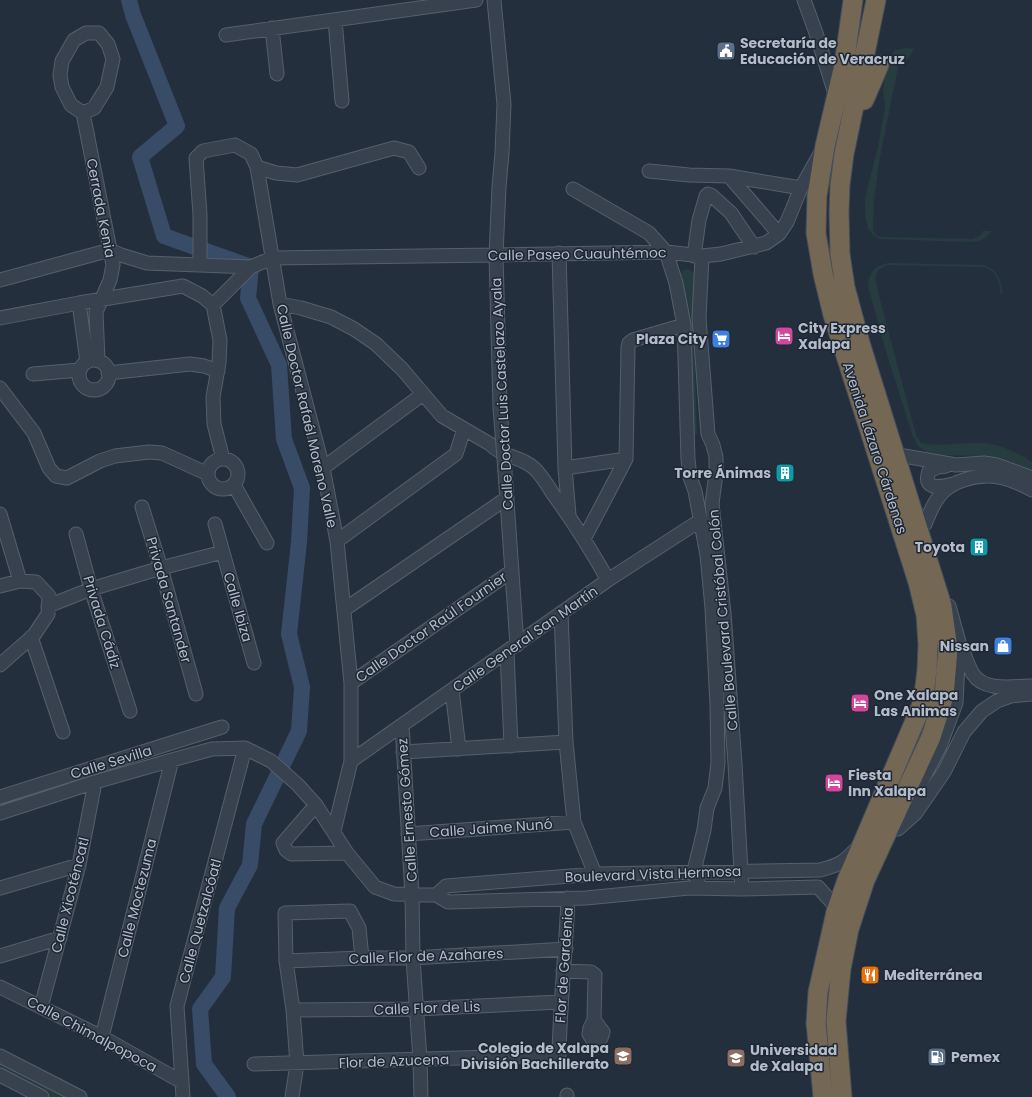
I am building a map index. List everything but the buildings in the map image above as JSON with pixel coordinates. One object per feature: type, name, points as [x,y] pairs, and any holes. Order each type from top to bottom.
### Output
[{"type":"highway","name":"Avenida Lázaro Cárdenas","points":[[823,1097],[816,1023],[818,992],[837,908],[864,840],[923,702],[927,670],[928,644],[926,615],[918,582],[833,315],[823,274],[816,233],[817,196],[825,146],[844,65],[853,0]]},
{"type":"highway","name":"Avenida Lázaro Cárdenas","points":[[842,1097],[836,1021],[839,987],[849,929],[865,880],[931,737],[944,696],[948,649],[942,606],[860,343],[845,287],[840,254],[838,212],[844,154],[876,0]]},
{"type":"highway","points":[[838,212],[860,110],[879,64]]},
{"type":"highway","points":[[845,287],[859,317],[902,449]]},
{"type":"highway","points":[[865,880],[890,848]]},
{"type":"street","points":[[226,35],[476,0]]},
{"type":"street","name":"Calle Doctor Luis Castelazo Ayala","points":[[494,0],[504,104],[496,256],[500,407],[512,571],[511,746]]},
{"type":"street","points":[[804,0],[836,97]]},
{"type":"street","points":[[335,20],[342,101]]},
{"type":"street","points":[[272,28],[277,74]]},
{"type":"street","points":[[86,33],[99,33],[108,44],[113,59],[107,87],[94,108],[83,113],[71,104],[62,87],[60,75],[62,61],[74,40],[86,33]]},
{"type":"street","name":"Cerrada Kenia","points":[[83,113],[113,266],[110,280],[96,312],[88,364]]},
{"type":"street","points":[[200,264],[200,215],[196,158],[203,150],[235,144],[251,154],[258,167],[276,173],[297,175],[394,148],[409,152],[419,168]]},
{"type":"street","name":"Calle Paseo Cuauhtémoc","points":[[272,258],[496,256],[559,253],[666,252],[698,256],[754,247],[766,243],[778,234],[788,222],[801,188],[825,146]]},
{"type":"street","name":"Calle Doctor Rafaél Moreno Valle","points":[[258,167],[280,304],[323,468],[337,541],[345,609],[351,683],[351,761],[334,831]]},
{"type":"street","points":[[649,171],[689,175],[729,176],[801,188]]},
{"type":"street","points":[[729,176],[778,234]]},
{"type":"street","points":[[573,189],[649,233],[666,252]]},
{"type":"street","name":"Calle Boulevard Cristóbal Colón","points":[[742,889],[724,613],[712,504],[716,473],[716,456],[708,434],[699,318],[699,220],[706,196],[708,194],[731,213],[754,247]]},
{"type":"street","points":[[0,280],[110,250],[121,256],[147,263],[251,267]]},
{"type":"street","name":"Calle Boulevard Cristóbal Colón","points":[[666,252],[676,283],[684,325],[690,477],[695,491],[707,555],[718,705],[718,763],[715,788],[707,808],[704,830],[694,871]]},
{"type":"street","points":[[559,253],[565,468],[569,515]]},
{"type":"street","points":[[213,305],[251,267],[272,258]]},
{"type":"street","points":[[0,318],[183,286],[202,296],[213,305],[220,340],[218,371],[213,397],[214,424],[223,459]]},
{"type":"street","points":[[32,374],[88,364],[105,365],[108,373],[106,383],[98,389],[92,390],[83,385],[80,380],[88,364],[79,304]]},
{"type":"street","points":[[280,304],[301,308],[331,318],[354,329],[376,344],[402,369],[442,416],[490,444],[495,450],[520,459],[535,469],[569,515],[608,580]]},
{"type":"street","points":[[584,539],[626,459],[629,343],[633,340],[684,325]]},
{"type":"street","points":[[108,373],[190,364],[204,366],[218,371]]},
{"type":"street","points":[[0,388],[34,433],[49,468],[56,476],[67,478],[100,461],[115,456],[149,452],[162,453],[208,474]]},
{"type":"street","points":[[323,468],[423,394]]},
{"type":"street","points":[[337,541],[453,457],[456,454],[464,429]]},
{"type":"street","points":[[688,442],[697,436],[708,434]]},
{"type":"street","points":[[902,449],[956,465]]},
{"type":"street","name":"Avenida Lázaro Cárdenas","points":[[890,848],[898,828],[940,746],[956,703],[959,642],[940,568],[908,477],[902,449]]},
{"type":"street","points":[[223,459],[233,462],[238,471],[237,481],[234,485],[225,490],[211,484],[208,474],[209,469],[214,462],[223,459]]},
{"type":"street","points":[[565,468],[626,459]]},
{"type":"street","points":[[1032,478],[997,464],[984,463],[938,466],[929,470],[927,476],[930,484],[935,487],[955,483],[978,475],[988,475],[1001,477],[1032,490]]},
{"type":"street","points":[[925,524],[934,505],[941,495],[955,483]]},
{"type":"street","points":[[234,485],[267,543]]},
{"type":"street","points":[[695,491],[702,500],[712,504]]},
{"type":"street","points":[[345,609],[507,498]]},
{"type":"street","name":"Privada Santander","points":[[142,507],[161,568],[196,694]]},
{"type":"street","points":[[0,514],[17,582]]},
{"type":"street","name":"Calle General San Martín","points":[[351,761],[608,580],[701,520]]},
{"type":"street","name":"Calle Ibiza","points":[[215,524],[254,663]]},
{"type":"street","name":"Privada Cádiz","points":[[76,534],[91,589],[130,711]]},
{"type":"street","points":[[0,538],[17,582]]},
{"type":"street","points":[[48,606],[91,589],[222,552]]},
{"type":"street","name":"Calle Doctor Raúl Fournier","points":[[351,683],[512,571]]},
{"type":"street","points":[[0,586],[17,582],[36,582],[49,596],[48,614],[31,638],[0,665]]},
{"type":"street","points":[[561,613],[566,742],[574,822],[595,874]]},
{"type":"street","points":[[31,638],[63,732]]},
{"type":"street","points":[[959,642],[973,674],[980,682],[1008,687],[1032,686]]},
{"type":"street","points":[[987,684],[992,695],[989,707]]},
{"type":"street","points":[[452,690],[459,749]]},
{"type":"street","points":[[898,828],[915,814],[944,772],[964,732],[982,711],[997,701],[1011,696],[1032,694]]},
{"type":"street","name":"Calle Ernesto Gómez","points":[[402,725],[412,895],[413,958],[421,1097]]},
{"type":"street","name":"Calle Sevilla","points":[[0,797],[222,727]]},
{"type":"street","points":[[202,733],[212,749]]},
{"type":"street","points":[[403,752],[566,742]]},
{"type":"street","points":[[0,813],[95,782],[212,749],[245,748]]},
{"type":"street","name":"Boulevard Vista Hermosa","points":[[245,748],[272,761],[298,785],[316,805],[347,853],[375,887],[394,894],[436,895],[448,902],[568,898],[700,888],[742,889],[818,887],[837,908]]},
{"type":"street","name":"Calle Quetzalcóatl","points":[[183,1097],[177,1006],[245,748]]},
{"type":"street","name":"Calle Moctezuma","points":[[102,1037],[172,760]]},
{"type":"street","name":"Calle Xicoténcatl","points":[[41,1007],[79,865],[95,782]]},
{"type":"street","points":[[316,805],[283,843],[286,850],[291,854],[347,853]]},
{"type":"street","name":"Calle Jaime Nunó","points":[[408,834],[574,822]]},
{"type":"street","name":"Boulevard Vista Hermosa","points":[[436,895],[446,886],[595,874],[694,871],[820,870],[836,866],[845,860],[864,840]]},
{"type":"street","points":[[0,888],[79,865]]},
{"type":"street","points":[[694,871],[700,888]]},
{"type":"street","name":"Flor de Gardenia","points":[[559,1055],[560,1002],[566,949],[568,898]]},
{"type":"street","points":[[292,1097],[297,1064],[293,1010],[286,961],[286,913],[350,911],[359,928],[362,958]]},
{"type":"street","points":[[0,956],[60,938]]},
{"type":"street","name":"Calle Flor de Azahares","points":[[286,961],[362,958],[413,958],[566,949]]},
{"type":"street","points":[[564,971],[590,972],[595,975],[594,1020]]},
{"type":"street","name":"Calle Chimalpopoca","points":[[0,987],[102,1037],[182,1082]]},
{"type":"street","name":"Calle Flor de Lis","points":[[293,1010],[416,1009],[560,1002]]},
{"type":"street","name":"Flor de Azucena","points":[[254,1064],[297,1064],[559,1055]]},
{"type":"street","points":[[0,1056],[80,1097]]},
{"type":"street","points":[[0,1075],[42,1097]]},
{"type":"green space","points":[[906,48],[914,49],[908,59],[900,57],[879,162],[874,201],[873,230],[876,235],[881,237],[972,239],[981,235],[983,231],[991,231],[988,236],[983,239],[972,242],[880,239],[874,236],[868,229],[865,214],[865,198],[878,147],[885,107],[883,90],[887,61],[895,50]]},
{"type":"green space","points":[[889,263],[982,265],[995,271],[1001,283],[1003,293],[1001,294],[998,280],[994,273],[987,268],[982,267],[889,265],[879,270],[876,281],[916,435],[921,443],[936,445],[983,443],[996,445],[1015,452],[1032,462],[1032,474],[985,456],[937,455],[926,452],[918,446],[912,434],[884,345],[868,286],[870,276],[874,270]]},
{"type":"green space","points":[[688,269],[696,276],[694,322],[697,434],[691,434],[679,274],[683,270]]},
{"type":"green space","points":[[0,1063],[65,1097],[51,1097],[0,1070]]},
{"type":"waterway","points":[[129,0],[133,15],[177,126],[140,157],[164,236],[251,267],[248,298],[279,365],[284,439],[302,488],[299,542],[289,634],[302,687],[299,731],[254,824],[250,865],[227,908],[223,977],[200,1009],[204,1064],[228,1097]]},
{"type":"place","name":"Secretaría de Educación de Veracruz","points":[[726,51]]},
{"type":"place","name":"City Express Xalapa","points":[[784,336]]},
{"type":"place","name":"Plaza City","points":[[721,339]]},
{"type":"place","name":"Torre Ánimas","points":[[785,473]]},
{"type":"place","name":"Toyota","points":[[979,547]]},
{"type":"place","name":"Nissan","points":[[1003,646]]},
{"type":"place","name":"One Xalapa Las Animas","points":[[860,703]]},
{"type":"place","name":"Fiesta Inn Xalapa","points":[[834,783]]},
{"type":"place","name":"Mediterránea","points":[[870,975]]},
{"type":"place","name":"Colegio de Xalapa División Bachillerato","points":[[623,1056]]},
{"type":"place","name":"Pemex","points":[[937,1057]]},
{"type":"place","name":"Universidad de Xalapa","points":[[736,1058]]}]
